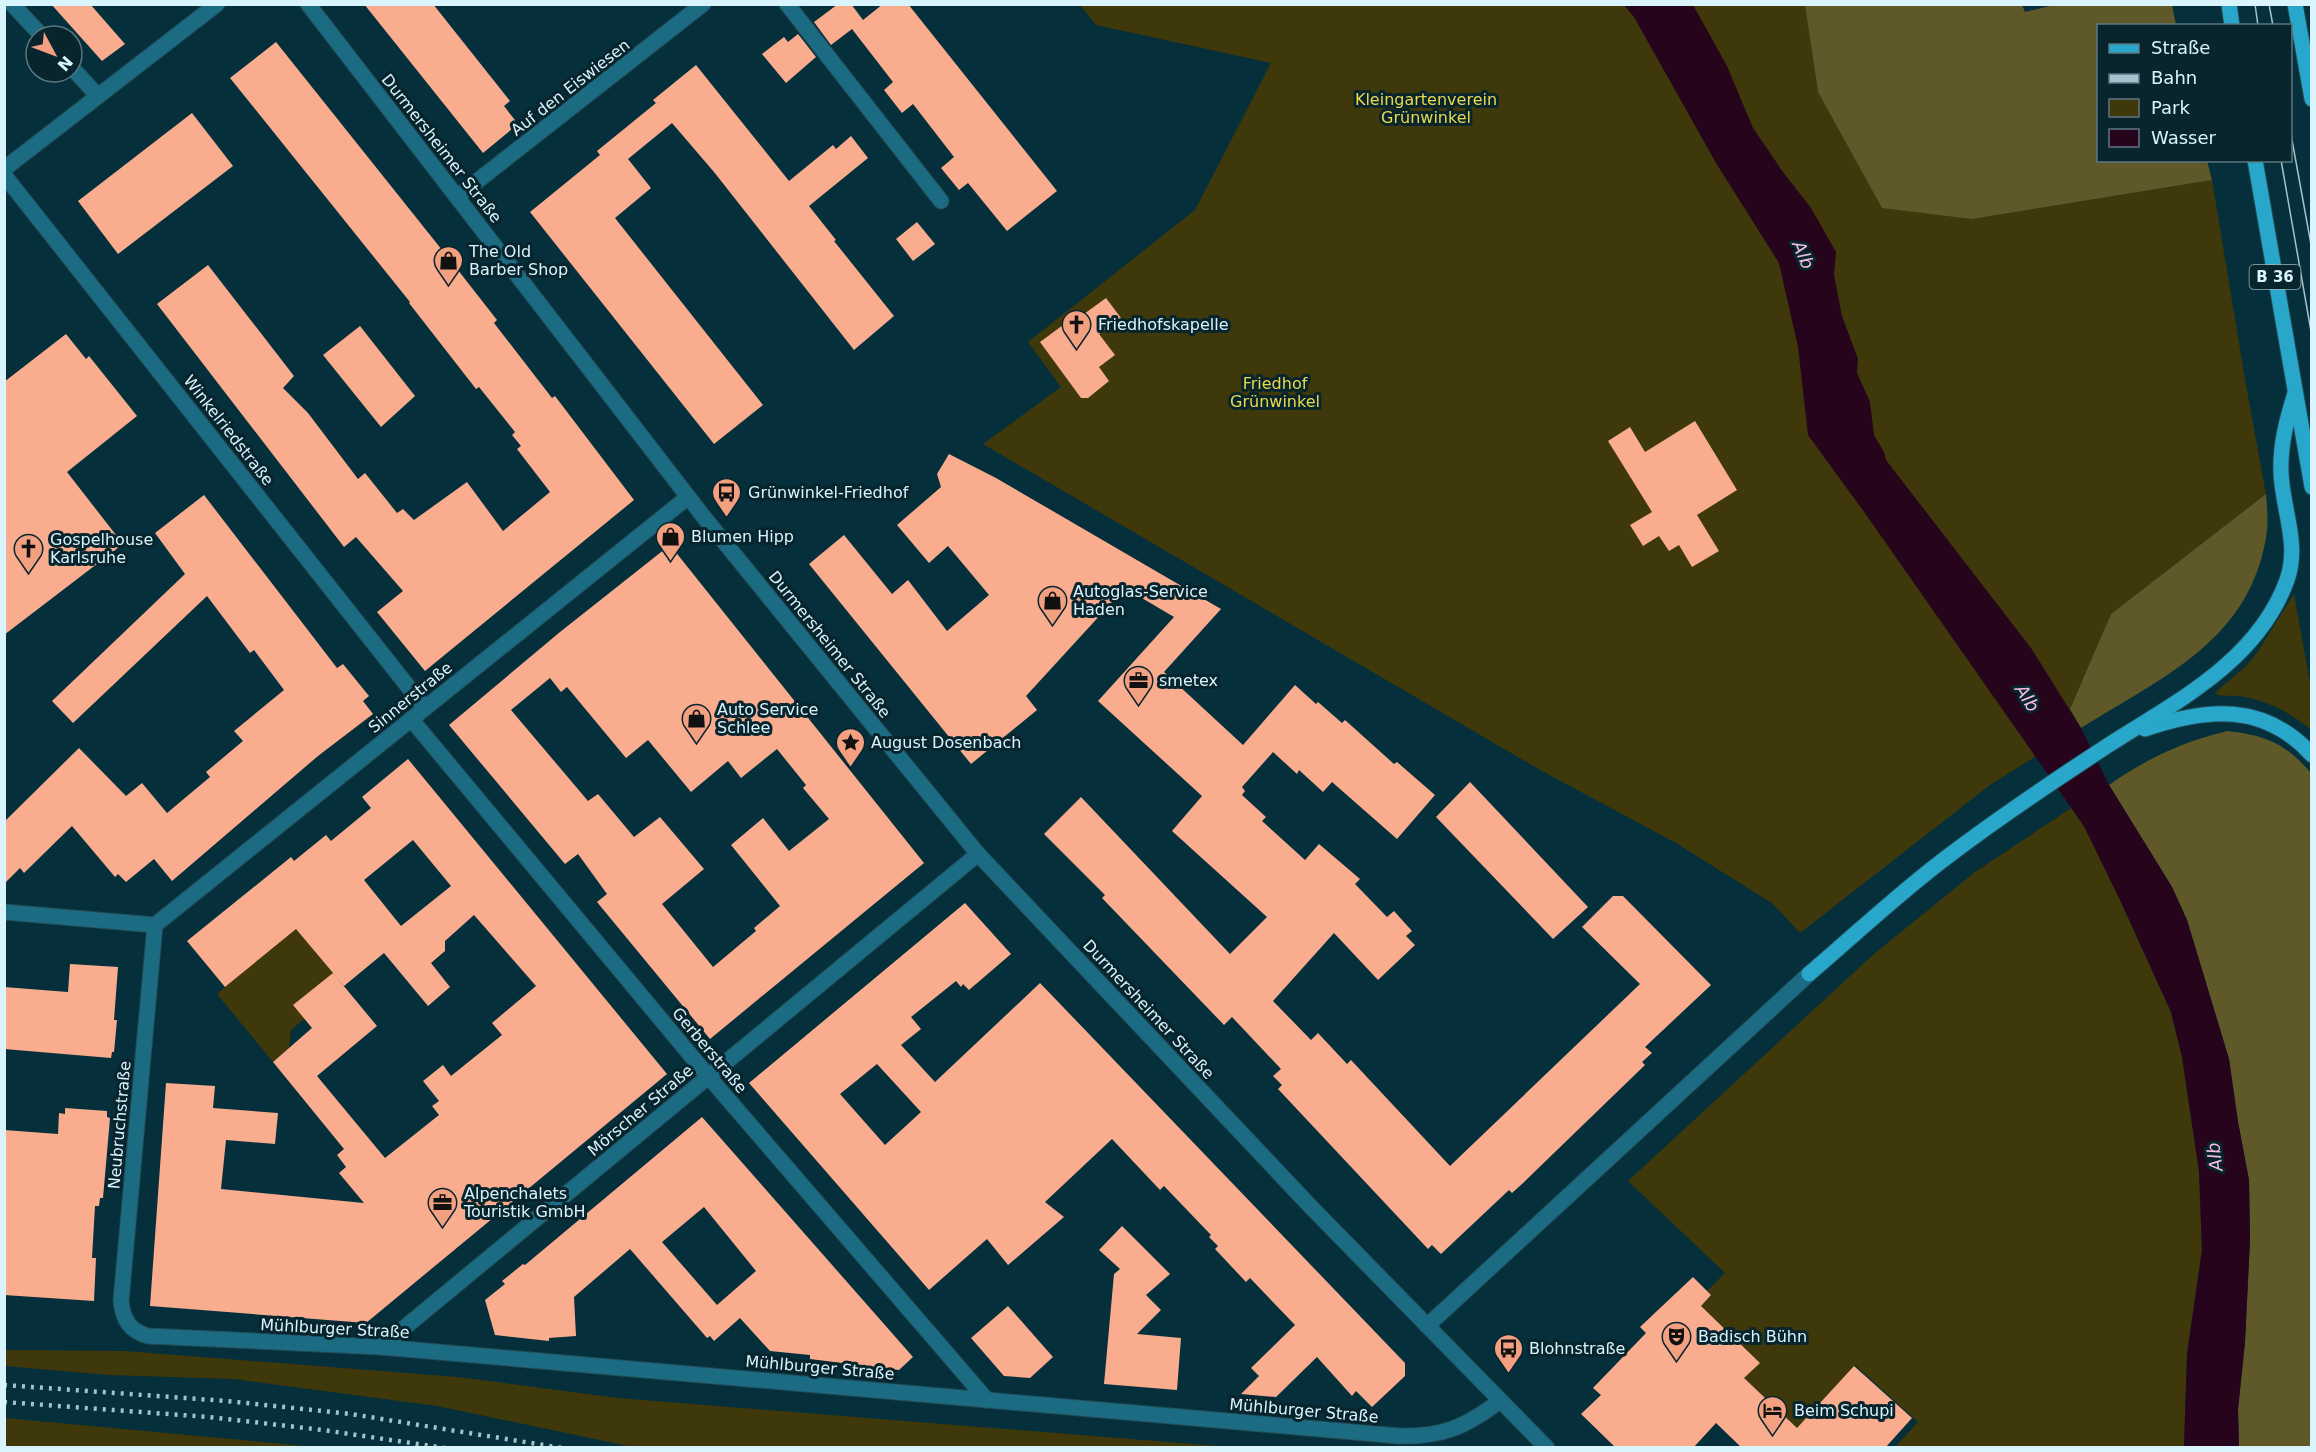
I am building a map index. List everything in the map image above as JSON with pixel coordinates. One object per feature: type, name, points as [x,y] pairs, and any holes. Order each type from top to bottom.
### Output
[{"type":"main road","points":[[2229,4],[2232,24]]},
{"type":"main road","points":[[2295,4],[2312,99]]},
{"type":"main road","name":"B 36","points":[[2255,162],[2312,487]]},
{"type":"main road","points":[[1809,975],[1951,854],[2120,738],[2191,693],[2228,663],[2252,639],[2271,613],[2288,578],[2292,540],[2281,473],[2283,435],[2295,393]]},
{"type":"main road","points":[[2120,738],[2161,724],[2199,715],[2220,713],[2255,718],[2286,732],[2312,755]]},
{"type":"street","points":[[12,4],[31,24]]},
{"type":"street","points":[[4,169],[217,4]]},
{"type":"street","name":"Durmersheimer Straße","points":[[308,4],[688,497],[978,854],[1247,1140],[1547,1448]]},
{"type":"street","name":"Auf den Eiswiesen","points":[[458,197],[703,4]]},
{"type":"street","points":[[787,4],[941,201]]},
{"type":"street","points":[[84,81],[98,96]]},
{"type":"street","name":"Winkelriedstraße","points":[[4,175],[425,708]]},
{"type":"street","name":"Sinnerstraße","points":[[155,925],[688,497]]},
{"type":"street","name":"Gerberstraße","points":[[411,720],[708,1077],[987,1400]]},
{"type":"street","name":"Mörscher Straße","points":[[381,1347],[978,854]]},
{"type":"street","points":[[4,912],[155,925]]},
{"type":"street","name":"Neubruchstraße","points":[[129,1326],[122,1314],[121,1301],[155,925]]},
{"type":"street","points":[[1427,1326],[1809,975]]},
{"type":"street","name":"Mühlburger Straße","points":[[129,1326],[137,1333],[148,1336],[381,1347],[1399,1436],[1426,1437],[1474,1420],[1500,1401]]},
{"type":"green space","points":[[1805,4],[1818,92],[1972,219],[2212,180],[2266,494],[2111,614],[2070,709],[2081,728],[1990,785],[1800,933],[1773,904],[1676,843],[1542,771],[983,444],[1061,387],[1028,342],[1195,210],[1271,63],[1096,25],[1080,5]]},
{"type":"green space","points":[[2294,594],[2311,688],[2311,730],[2286,712],[2268,704],[2239,696],[2215,694],[2257,653]]},
{"type":"green space","points":[[2071,808],[2084,826],[2171,1012],[2182,1057],[2199,1171],[2202,1250],[2187,1354],[2184,1447],[1895,1447],[1918,1422],[1855,1365],[1797,1428],[1744,1378],[1759,1362],[1701,1306],[1711,1295],[1707,1291],[1725,1273],[1628,1181],[1875,953],[1975,872]]},
{"type":"green space","points":[[292,924],[344,986],[291,1030],[289,1048],[273,1062],[217,994],[247,969]]},
{"type":"green space","points":[[5,1350],[125,1351],[458,1377],[618,1398],[1231,1447],[633,1447],[437,1406],[234,1379],[107,1375],[5,1366]]},
{"type":"green space","points":[[5,1418],[295,1445],[310,1447],[5,1447]]},
{"type":"shaded area","points":[[1805,5],[2022,5],[2025,12],[2054,5],[2172,5],[2176,24],[2097,24],[2097,162],[2207,162],[2212,180],[1972,219],[1882,208],[1818,92]]},
{"type":"shaded area","points":[[2266,494],[2267,531],[2258,569],[2243,600],[2223,628],[2200,651],[2172,672],[2081,728],[2070,709],[2111,614]]},
{"type":"shaded area","points":[[2228,731],[2254,735],[2284,748],[2311,773],[2311,1447],[2239,1447],[2238,1409],[2245,1342],[2250,1239],[2249,1180],[2229,1059],[2187,920],[2172,887],[2109,785],[2166,752]]},
{"type":"water","name":"Alb","points":[[1624,5],[1693,5],[1727,66],[1753,128],[1811,208],[1836,252],[1834,275],[1842,316],[1858,359],[1857,373],[1870,402],[1874,435],[1886,460],[2031,648],[2081,728],[2109,785],[2172,887],[2187,920],[2229,1059],[2249,1180],[2250,1239],[2245,1342],[2238,1409],[2239,1447],[2184,1447],[2187,1354],[2202,1250],[2199,1171],[2182,1057],[2171,1012],[2084,826],[1808,435],[1798,347],[1779,263],[1716,163],[1634,17]]},
{"type":"building","points":[[51,4],[90,4],[125,44],[102,61],[84,41],[84,24],[69,24]]},
{"type":"building","points":[[364,4],[433,4],[510,101],[504,106],[518,124],[483,153]]},
{"type":"building","points":[[838,4],[851,4],[863,20],[883,4],[908,4],[1057,191],[1007,231],[968,183],[959,190],[941,168],[954,157],[913,104],[902,113],[884,90],[893,82],[852,29],[831,45],[814,22]]},
{"type":"building","points":[[798,34],[816,57],[786,83],[762,54],[784,37],[788,42]]},
{"type":"building","points":[[276,42],[497,320],[494,323],[552,398],[555,396],[634,500],[425,671],[377,612],[403,591],[356,537],[344,547],[157,304],[208,265],[294,376],[283,388],[308,413],[358,479],[365,473],[397,513],[403,509],[414,520],[467,482],[503,531],[550,492],[517,449],[521,446],[512,435],[515,432],[479,387],[476,389],[410,302],[230,78]]},
{"type":"building","points":[[696,65],[789,181],[833,145],[836,149],[851,136],[868,158],[809,206],[894,316],[854,350],[714,172],[672,123],[628,159],[651,188],[615,218],[763,405],[714,444],[530,212],[600,155],[597,151],[656,103],[653,100]]},
{"type":"building","points":[[192,113],[233,166],[118,254],[78,201]]},
{"type":"building","points":[[917,222],[935,244],[913,261],[896,239]]},
{"type":"building","name":"Friedhofskapelle","points":[[1106,298],[1121,318],[1099,334],[1115,355],[1099,367],[1109,381],[1088,398],[1081,398],[1040,342],[1082,311],[1084,314]]},
{"type":"building","points":[[360,326],[415,396],[381,427],[323,355]]},
{"type":"building","points":[[66,334],[86,359],[89,356],[137,416],[67,472],[123,544],[4,635],[4,382]]},
{"type":"building","points":[[1695,421],[1737,490],[1697,515],[1719,551],[1692,567],[1679,545],[1669,551],[1659,536],[1643,546],[1630,525],[1652,512],[1608,441],[1630,427],[1645,452]]},
{"type":"building","points":[[949,454],[996,478],[1221,609],[1164,672],[1243,745],[1295,685],[1342,723],[1345,720],[1394,764],[1397,762],[1435,795],[1397,839],[1332,782],[1323,792],[1299,770],[1297,774],[1273,752],[1242,787],[1245,791],[1242,795],[1266,817],[1262,821],[1305,860],[1319,844],[1360,879],[1355,884],[1387,917],[1394,911],[1412,931],[1406,936],[1415,945],[1378,980],[1334,933],[1273,1001],[1311,1040],[1318,1033],[1347,1064],[1351,1060],[1450,1166],[1640,984],[1582,927],[1613,896],[1623,896],[1711,985],[1645,1047],[1652,1053],[1642,1062],[1645,1065],[1522,1184],[1512,1193],[1509,1190],[1441,1254],[1432,1245],[1428,1249],[1278,1089],[1282,1085],[1273,1076],[1281,1069],[1232,1017],[1224,1025],[1102,898],[1105,895],[1044,834],[1081,797],[1230,954],[1267,917],[1172,831],[1202,796],[1098,701],[1174,617],[1125,588],[1026,696],[1037,710],[971,764],[809,564],[844,535],[892,594],[908,580],[947,631],[989,595],[948,546],[929,563],[897,525],[941,487],[937,474]]},
{"type":"building","points":[[204,495],[337,668],[343,664],[369,696],[363,701],[373,714],[318,756],[172,881],[154,859],[126,882],[118,874],[115,877],[72,826],[24,873],[20,868],[4,884],[4,822],[79,748],[126,796],[142,783],[167,813],[210,777],[206,772],[243,741],[234,731],[284,690],[254,650],[250,653],[207,596],[73,723],[52,701],[185,574],[155,533]]},
{"type":"building","points":[[670,545],[924,863],[710,1039],[597,902],[607,894],[578,854],[565,864],[449,725],[560,632]],"holes":[[[550,678],[561,692],[567,687],[626,758],[648,740],[691,792],[728,761],[741,778],[777,749],[806,785],[803,788],[829,819],[789,851],[763,818],[731,845],[780,906],[754,928],[756,931],[713,967],[662,904],[704,869],[660,817],[634,837],[598,794],[588,801],[511,710]]]},
{"type":"building","points":[[408,759],[667,1074],[366,1323],[150,1306],[166,1083],[215,1086],[213,1108],[278,1113],[275,1144],[226,1140],[221,1189],[364,1203],[339,1173],[346,1167],[337,1155],[344,1149],[273,1062],[312,1028],[293,1005],[333,973],[377,1026],[317,1076],[385,1158],[439,1115],[432,1106],[439,1101],[423,1081],[443,1065],[451,1076],[502,1035],[492,1023],[536,986],[474,915],[445,941],[445,951],[431,963],[450,987],[428,1006],[384,953],[344,986],[296,929],[225,987],[187,941],[291,857],[294,861],[326,835],[331,841],[371,808],[362,797]],"holes":[[[413,840],[451,886],[401,926],[364,880]]]},
{"type":"building","points":[[1470,782],[1588,907],[1553,939],[1436,817]]},
{"type":"building","points":[[965,903],[1011,954],[969,990],[963,984],[961,987],[956,981],[911,1017],[921,1029],[901,1045],[935,1082],[1040,983],[1405,1363],[1405,1376],[1372,1407],[1356,1391],[1352,1396],[1317,1357],[1276,1397],[1241,1394],[1259,1376],[1251,1368],[1295,1325],[1250,1278],[1246,1282],[1215,1249],[1218,1246],[1209,1237],[1211,1235],[1164,1186],[1160,1190],[1112,1139],[1045,1202],[1064,1217],[1008,1265],[987,1239],[929,1290],[749,1083]],"holes":[[[877,1064],[921,1112],[885,1145],[840,1094]]]},
{"type":"building","points":[[70,964],[118,967],[114,1020],[117,1020],[114,1052],[111,1058],[4,1049],[4,987],[68,992]]},
{"type":"building","points":[[65,1108],[107,1111],[107,1117],[110,1118],[103,1198],[100,1198],[99,1206],[95,1206],[92,1258],[96,1258],[94,1301],[4,1295],[4,1130],[58,1134],[59,1113],[65,1114]]},
{"type":"building","points":[[702,1117],[913,1357],[899,1370],[810,1359],[810,1355],[770,1351],[740,1318],[714,1341],[710,1336],[707,1338],[630,1249],[574,1297],[576,1336],[549,1338],[549,1341],[495,1335],[485,1300],[505,1284],[502,1281],[523,1264],[525,1265]],"holes":[[[704,1207],[756,1271],[717,1305],[662,1242]]]},
{"type":"building","points":[[1122,1226],[1170,1274],[1146,1295],[1161,1310],[1137,1334],[1181,1338],[1177,1390],[1104,1384],[1114,1274],[1120,1269],[1099,1250]]},
{"type":"building","points":[[1693,1277],[1711,1295],[1701,1306],[1760,1363],[1744,1378],[1797,1428],[1854,1366],[1912,1418],[1885,1448],[1742,1448],[1716,1423],[1693,1448],[1616,1448],[1581,1414],[1601,1395],[1593,1388],[1646,1333],[1640,1327]]},
{"type":"building","points":[[1008,1306],[1053,1357],[1030,1378],[1004,1376],[971,1338]]},
{"type":"tram line","points":[[2255,4],[2258,24]]},
{"type":"tram line","points":[[2269,4],[2273,24]]},
{"type":"tram line","points":[[2292,140],[2312,250]]},
{"type":"tram line","points":[[2281,162],[2312,337]]},
{"type":"railway","points":[[4,1385],[227,1401],[351,1414],[562,1448]]},
{"type":"railway","points":[[4,1402],[209,1417],[323,1430],[445,1448]]},
{"type":"place","name":"The Old Barber Shop","points":[[448,286]]},
{"type":"place","name":"Friedhofskapelle","points":[[1077,350]]},
{"type":"place","name":"Grünwinkel-Friedhof","points":[[727,518]]},
{"type":"place","name":"Blumen Hipp","points":[[670,562]]},
{"type":"place","name":"Gospelhouse Karlsruhe","points":[[29,574]]},
{"type":"place","name":"Autoglas-Service Haden","points":[[1052,626]]},
{"type":"place","name":"smetex","points":[[1138,706]]},
{"type":"place","name":"Auto Service Schlee","points":[[696,744]]},
{"type":"place","name":"August Dosenbach","points":[[850,768]]},
{"type":"place","name":"Alpenchalets Touristik GmbH","points":[[443,1228]]},
{"type":"place","name":"Badisch Bühn","points":[[1677,1362]]},
{"type":"place","name":"Blohnstraße","points":[[1508,1374]]},
{"type":"place","name":"Beim Schupi","points":[[1773,1436]]},
{"type":"park label","name":"Kleingartenverein Grünwinkel","points":[[1426,108]]},
{"type":"park label","name":"Friedhof Grünwinkel","points":[[1275,392]]}]
